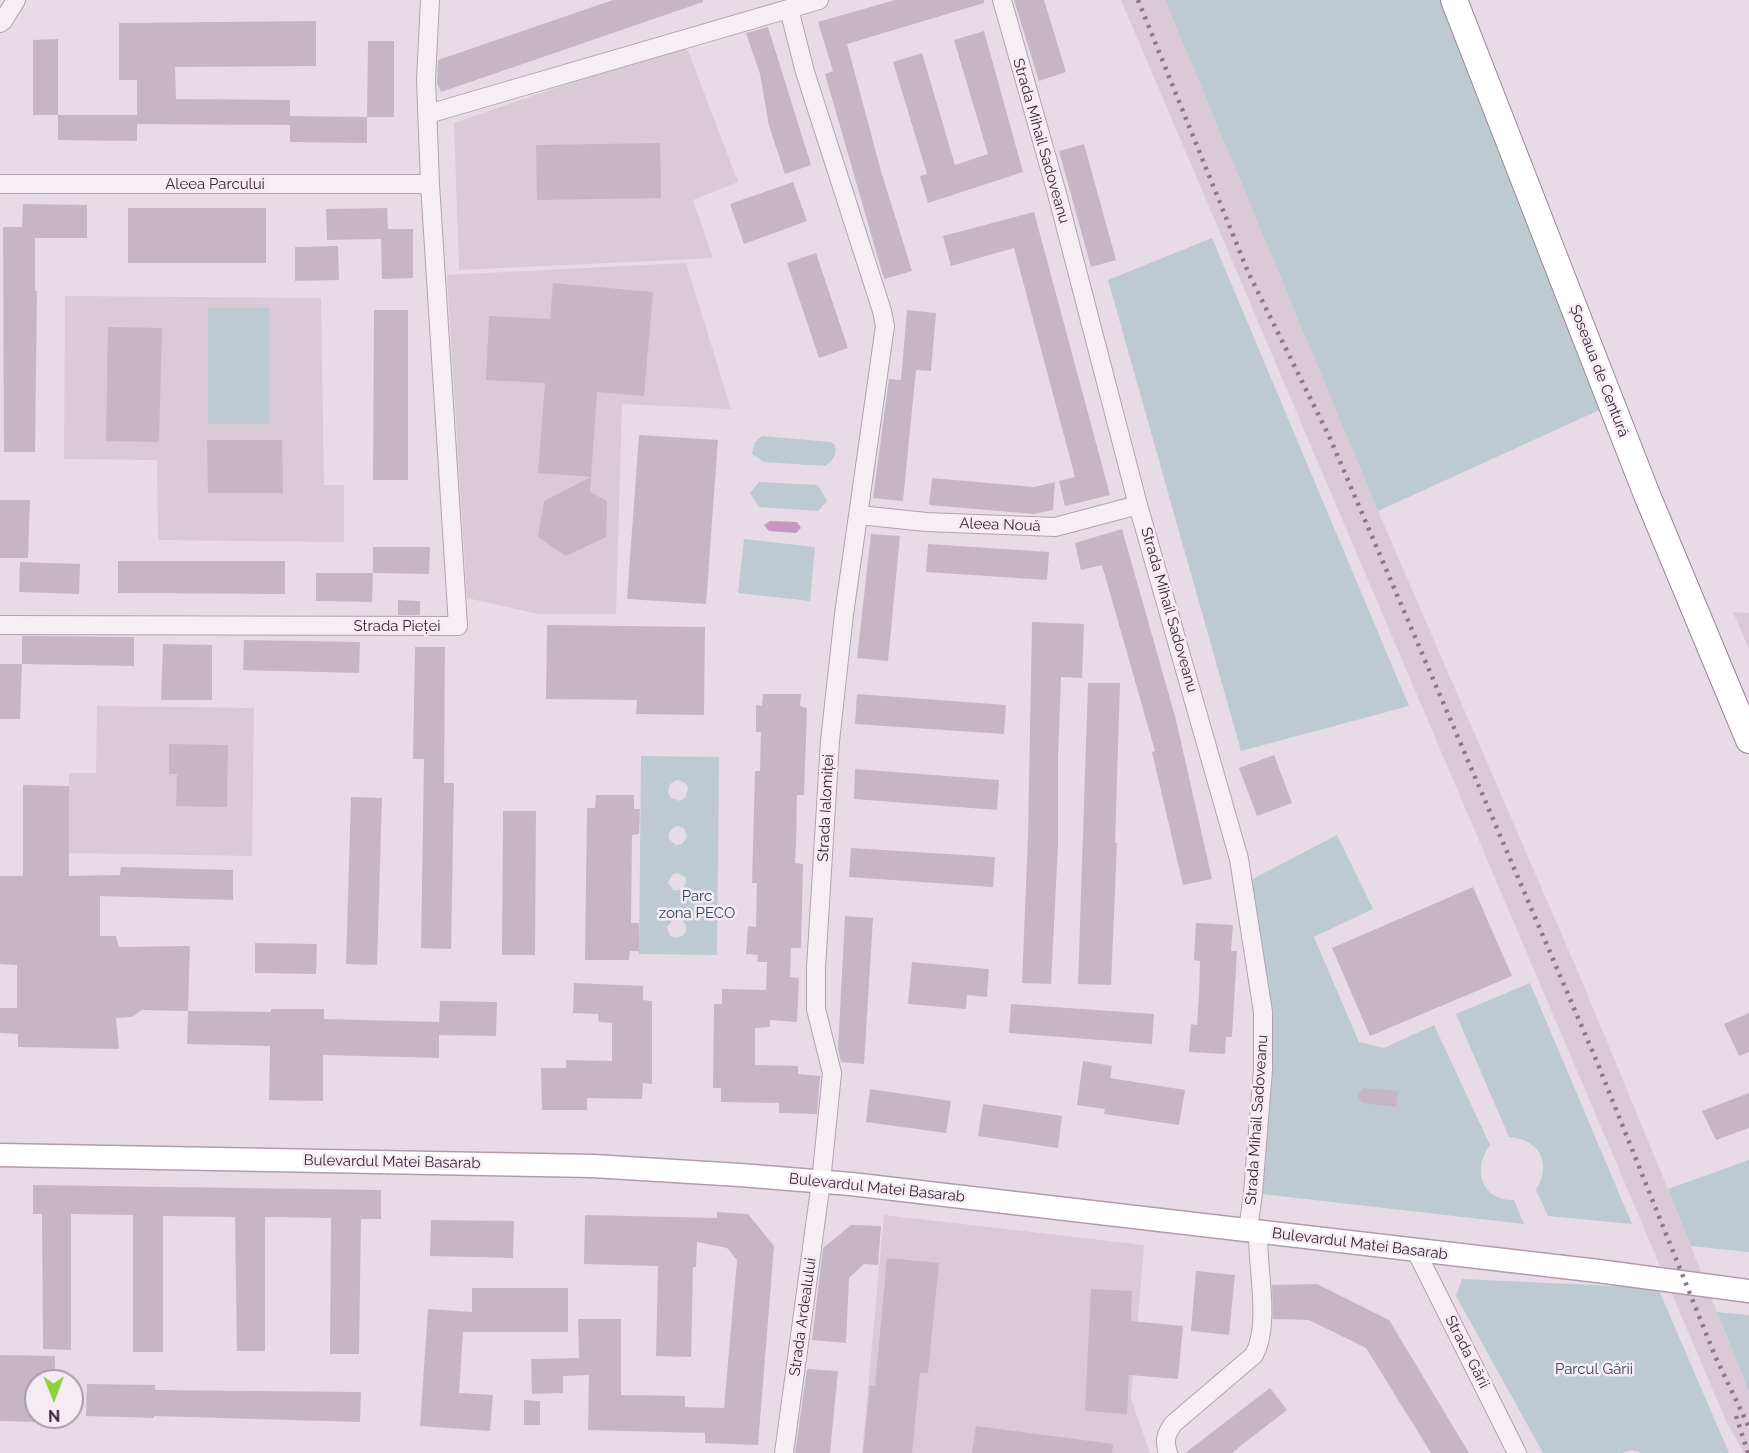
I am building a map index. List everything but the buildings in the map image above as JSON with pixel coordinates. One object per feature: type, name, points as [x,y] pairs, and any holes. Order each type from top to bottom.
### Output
[{"type":"highway","name":"Șoseaua de Centură","points":[[1454,0],[1647,495],[1749,740]]},
{"type":"main road","name":"Bulevardul Matei Basarab","points":[[0,1155],[593,1166],[821,1182],[1749,1291]]},
{"type":"main road","points":[[1700,1284],[1749,1295]]},
{"type":"street","points":[[0,23],[16,0]]},
{"type":"street","points":[[430,0],[426,80],[430,184]]},
{"type":"street","points":[[428,114],[819,0]]},
{"type":"street","name":"Strada Mihail Sadoveanu","points":[[1002,0],[1056,190],[1138,505],[1194,693],[1239,859],[1263,1012],[1263,1070],[1253,1192],[1253,1231],[1263,1320],[1259,1346],[1254,1355],[1167,1431],[1165,1441],[1168,1453]]},
{"type":"street","name":"Strada Ialomiței","points":[[789,9],[805,72],[885,326],[844,614],[831,731],[816,968],[816,1009],[832,1073],[821,1182]]},
{"type":"street","name":"Aleea Parcului","points":[[0,184],[430,184]]},
{"type":"street","name":"Strada Pieței","points":[[0,625],[458,626],[430,184]]},
{"type":"street","name":"Aleea Nouă","points":[[859,515],[926,522],[1055,527],[1138,505]]},
{"type":"street","name":"Strada Ardealului","points":[[784,1453],[821,1182]]},
{"type":"street","name":"Strada Gării","points":[[1416,1251],[1517,1453]]},
{"type":"shaded area","points":[[1121,0],[1165,0],[1378,511],[1581,979],[1668,1189],[1749,1392],[1749,1453],[1744,1453],[1727,1423]]},
{"type":"shaded area","points":[[685,43],[738,182],[693,200],[713,258],[459,270],[454,123]]},
{"type":"shaded area","points":[[686,263],[731,409],[622,404],[616,614],[538,614],[467,598],[447,275]]},
{"type":"shaded area","points":[[65,296],[321,298],[324,485],[344,485],[344,542],[158,540],[157,460],[64,459]]},
{"type":"shaded area","points":[[770,521],[797,522],[801,528],[796,533],[769,531],[764,525]]},
{"type":"shaded area","points":[[1733,612],[1749,613],[1749,649]]},
{"type":"shaded area","points":[[97,706],[254,708],[252,856],[68,853],[69,773],[96,773]]},
{"type":"shaded area","points":[[884,1215],[1144,1245],[1131,1399],[1150,1453],[862,1453]]},
{"type":"green space","points":[[1165,0],[1467,0],[1617,402],[1378,511]]},
{"type":"green space","points":[[1212,238],[1409,706],[1241,751],[1108,280]]},
{"type":"green space","points":[[208,308],[269,308],[269,424],[208,424]]},
{"type":"green space","points":[[762,436],[831,442],[835,445],[835,455],[825,466],[764,462],[752,454],[755,442]]},
{"type":"green space","points":[[759,482],[818,485],[827,501],[818,511],[759,507],[750,493]]},
{"type":"green space","points":[[744,539],[815,547],[810,601],[738,593]]},
{"type":"green space","name":"Parc zona PECO","points":[[641,756],[719,757],[717,955],[639,954]],"holes":[[[677,780],[684,782],[688,787],[686,797],[680,801],[671,798],[668,793],[670,784]],[[678,826],[684,828],[687,837],[682,844],[676,845],[669,839],[672,829]],[[677,873],[685,877],[684,888],[673,890],[668,883],[672,875]],[[679,919],[685,924],[684,935],[676,938],[670,936],[667,927],[673,920]]]},
{"type":"green space","points":[[1337,835],[1373,909],[1314,937],[1359,1042],[1384,1048],[1434,1025],[1490,1145],[1482,1164],[1483,1182],[1494,1195],[1514,1200],[1524,1224],[1253,1193],[1263,1070],[1243,884]]},
{"type":"green space","points":[[1530,983],[1632,1224],[1548,1216],[1536,1190],[1543,1171],[1540,1154],[1529,1142],[1509,1137],[1456,1014]]},
{"type":"green space","points":[[1749,1160],[1749,1252],[1691,1246],[1668,1189]]},
{"type":"green space","name":"Parcul Gării","points":[[1462,1279],[1658,1288],[1729,1453],[1641,1453],[1631,1450],[1622,1453],[1543,1453],[1456,1296]]},
{"type":"green space","points":[[1717,1312],[1749,1315],[1749,1392]]},
{"type":"railway","points":[[1138,0],[1248,272],[1329,436],[1597,1062],[1715,1356],[1749,1427]]},
{"type":"railway","points":[[1736,1416],[1748,1453]]}]
